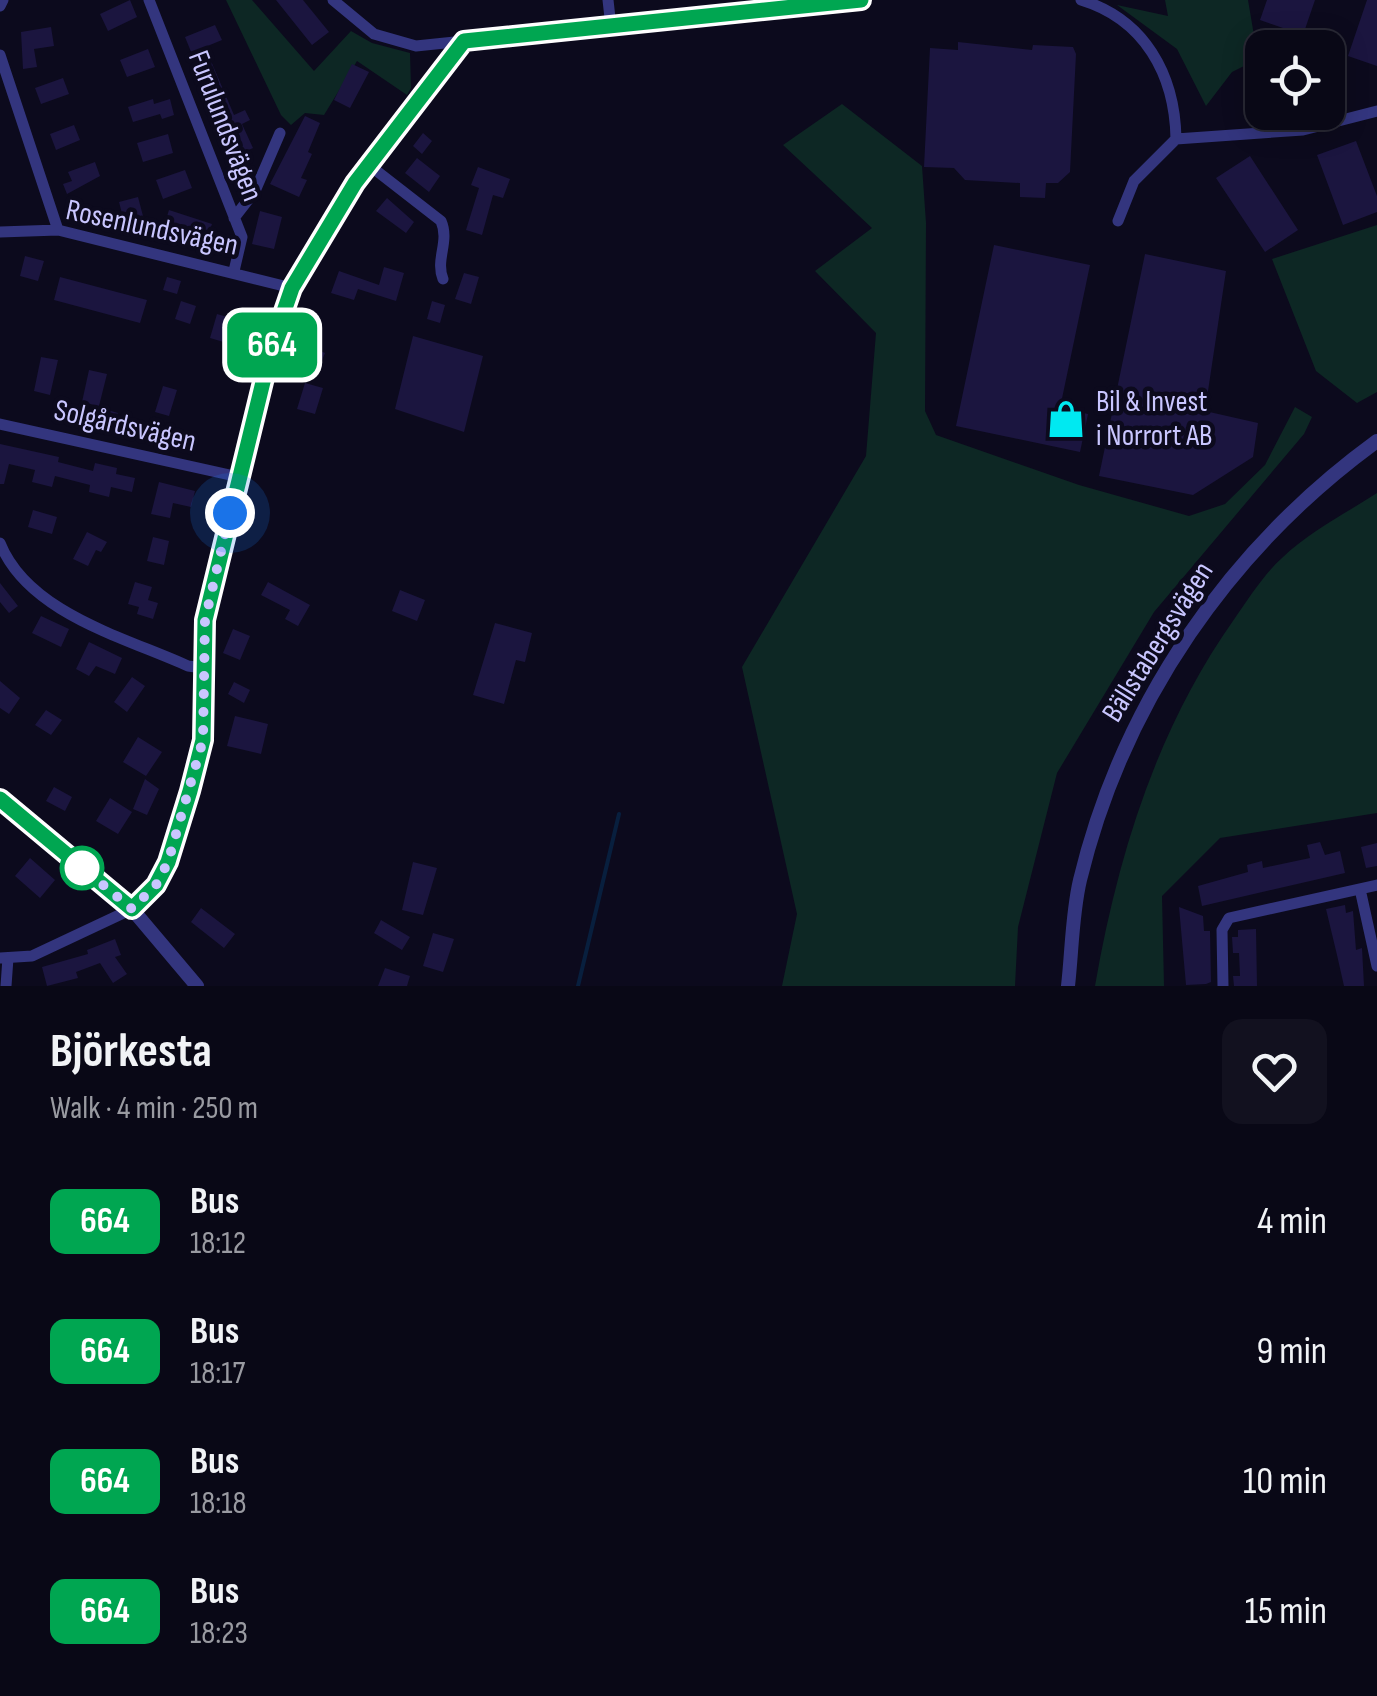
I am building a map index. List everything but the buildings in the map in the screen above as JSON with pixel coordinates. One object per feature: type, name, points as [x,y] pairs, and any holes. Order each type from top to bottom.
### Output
[{"type":"street","name":"Furulundsvägen","points":[[148,0],[242,236],[234,272]]},
{"type":"street","points":[[333,0],[354,22],[416,46],[610,26],[747,5],[860,0]]},
{"type":"street","points":[[608,0],[610,26]]},
{"type":"street","points":[[1081,0],[1114,11],[1141,33],[1176,104],[1176,139]]},
{"type":"street","points":[[6,986],[4,958],[32,956],[132,909],[156,885],[168,862],[203,740],[205,620],[238,477],[292,288],[369,164],[464,41]]},
{"type":"street","points":[[0,55],[58,230]]},
{"type":"street","points":[[1118,221],[1134,181],[1176,139],[1303,130],[1377,111]]},
{"type":"street","points":[[234,218],[254,192],[280,133]]},
{"type":"street","points":[[369,164],[442,221],[446,242],[438,266],[443,279]]},
{"type":"street","name":"Rosenlundsvägen","points":[[0,232],[58,230],[292,288]]},
{"type":"street","name":"Solgårdsvägen","points":[[0,424],[238,477]]},
{"type":"street","name":"Bällstabergsvägen","points":[[1068,986],[1080,884],[1106,794],[1130,734],[1169,664],[1231,574],[1285,517],[1375,442]]},
{"type":"street","points":[[0,542],[16,572],[52,604],[188,666],[203,668]]},
{"type":"street","points":[[0,800],[132,909],[197,986]]},
{"type":"street","points":[[1223,986],[1222,930],[1229,918],[1377,885]]},
{"type":"street","points":[[1360,888],[1377,966]]},
{"type":"green space","points":[[226,0],[252,0],[314,71],[351,31],[372,43],[410,53],[411,88],[407,95],[357,61],[324,115],[305,113],[291,125],[281,115]]},
{"type":"green space","points":[[1165,0],[1248,0],[1253,30],[1245,30],[1245,66],[1232,72],[1206,106],[1177,49],[1117,5],[1168,16]]},
{"type":"green space","points":[[842,104],[922,166],[926,223],[925,411],[936,435],[1079,485],[1189,516],[1225,504],[1265,465],[1295,407],[1312,417],[1304,434],[1154,612],[1057,773],[1018,927],[1015,986],[782,986],[797,914],[742,667],[866,456],[876,333],[815,271],[872,228],[783,145]]},
{"type":"green space","points":[[1377,225],[1377,392],[1357,403],[1316,371],[1272,259]]},
{"type":"green space","points":[[1377,493],[1377,813],[1220,838],[1162,896],[1164,986],[1095,986],[1129,841],[1162,748],[1183,703],[1251,594],[1275,564],[1316,531]]},
{"type":"waterway","points":[[578,986],[619,814]]},
{"type":"bus line","name":"664","points":[[0,799],[132,909],[156,885],[168,862],[203,740],[205,620],[271,349],[292,288],[355,183],[464,41],[861,0]]},
{"type":"place","name":"Bil & Invest i Norrort AB","points":[[1066,419]]},
{"type":"route","points":[[82,868],[79,865],[132,909],[156,885],[168,862],[203,740],[205,620],[230,513]]}]
